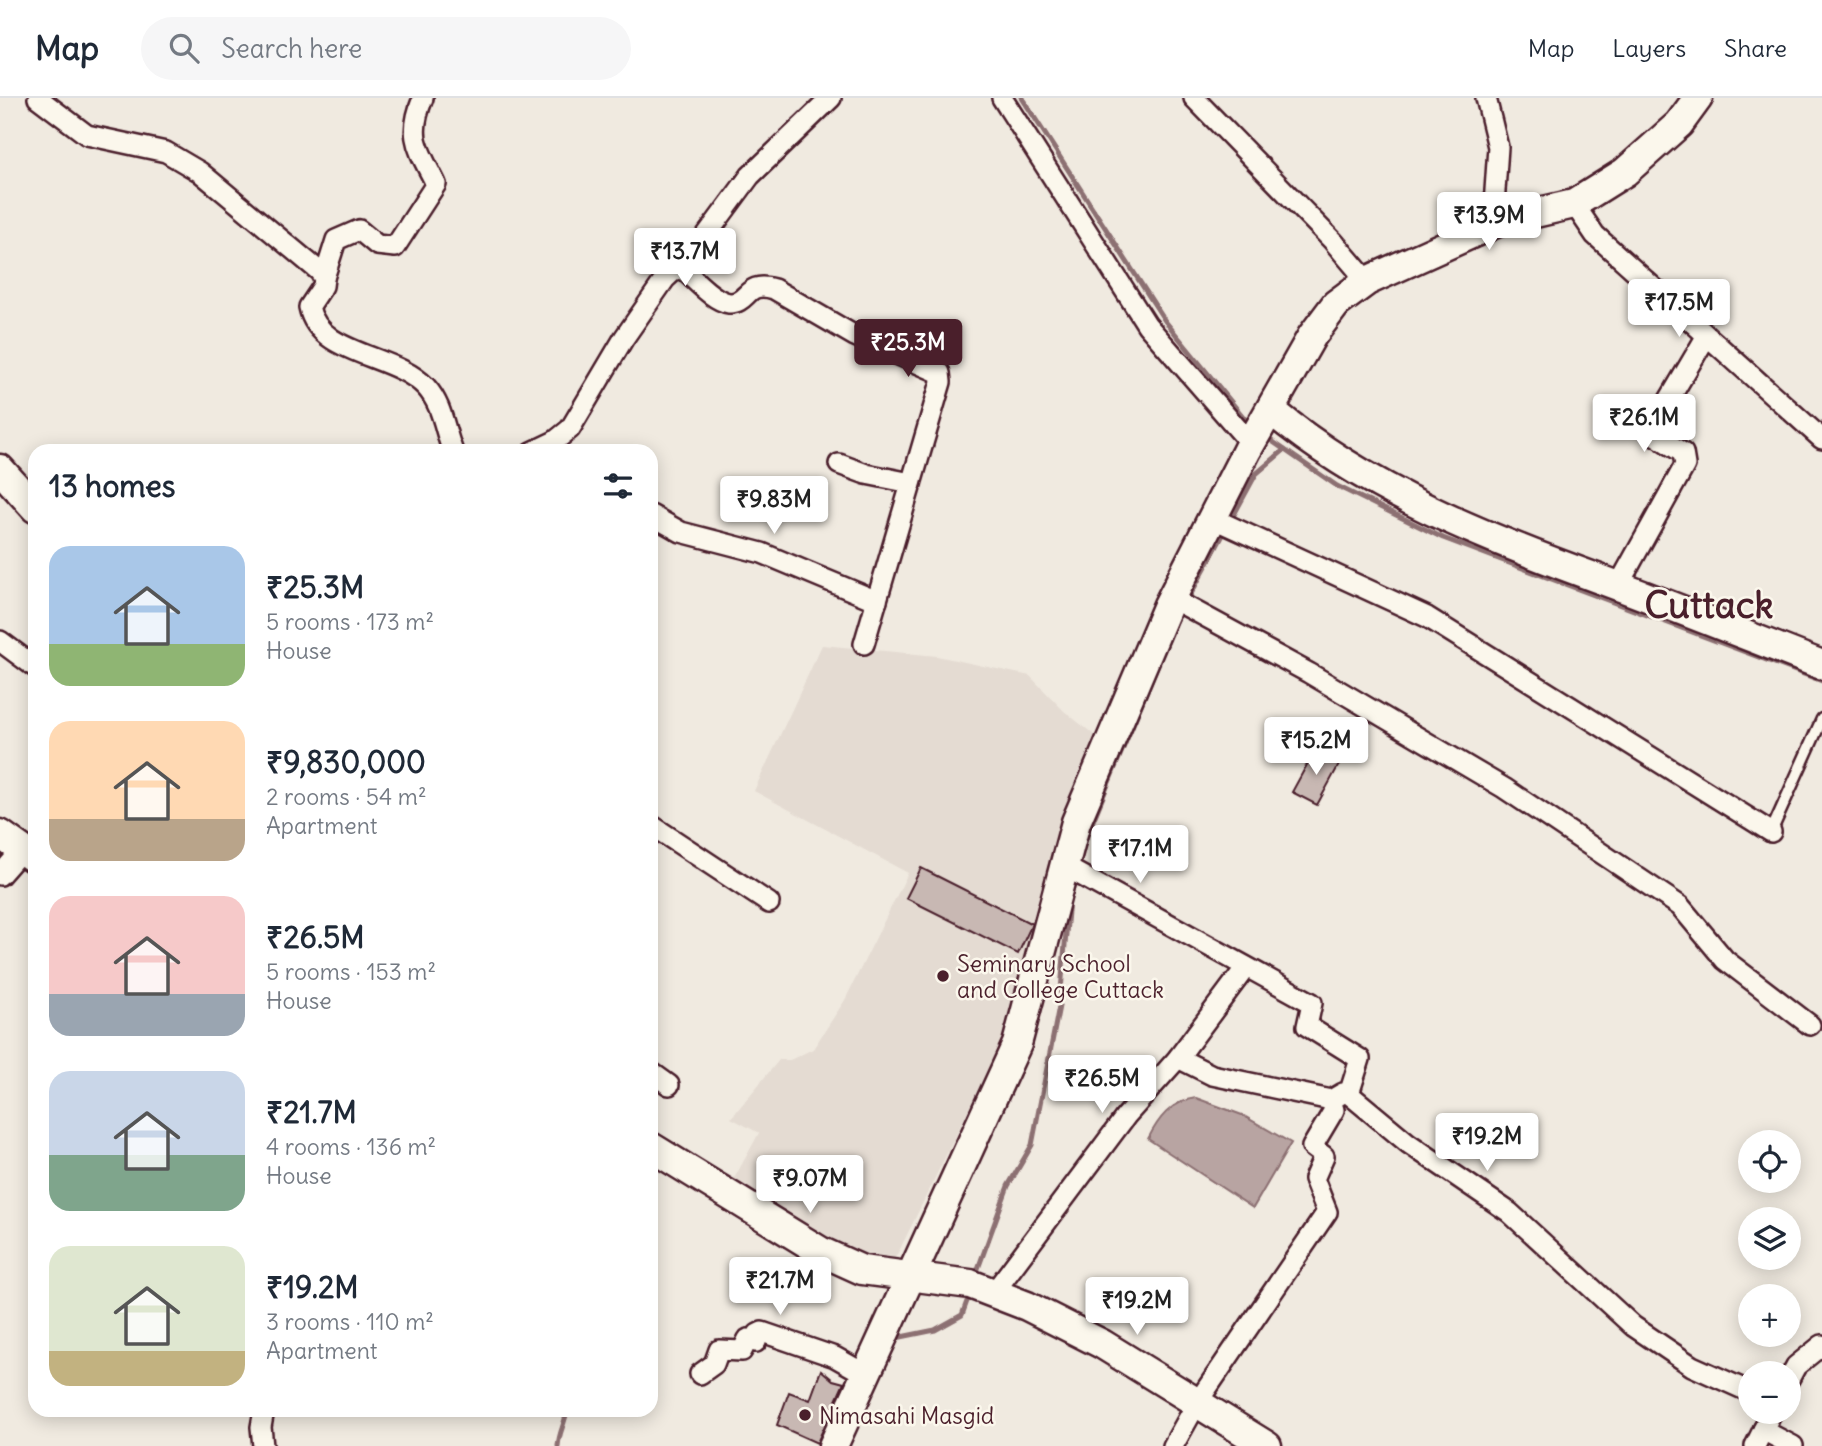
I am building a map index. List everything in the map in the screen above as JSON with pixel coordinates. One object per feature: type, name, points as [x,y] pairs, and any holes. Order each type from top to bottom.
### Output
[{"type":"street","points":[[38,98],[88,135],[166,152],[200,173],[319,271],[324,278]]},
{"type":"street","points":[[424,98],[414,120],[414,141],[436,184],[395,247],[377,245],[359,230],[336,240],[323,286],[309,307],[312,320],[330,339],[386,361],[410,373],[426,387],[440,407],[451,444]]},
{"type":"street","points":[[550,444],[570,429],[643,309],[717,223],[750,176],[831,98]]},
{"type":"street","points":[[1002,98],[1147,325],[1253,442]]},
{"type":"street","points":[[1194,98],[1333,241],[1367,281]]},
{"type":"street","points":[[1486,98],[1499,147],[1494,205],[1500,221]]},
{"type":"street","points":[[833,1446],[1017,1044],[1076,822],[1171,598],[1312,336],[1336,304],[1367,281],[1500,221],[1574,204],[1625,172],[1679,124],[1698,98]]},
{"type":"street","points":[[1574,204],[1595,235],[1822,439]]},
{"type":"street","points":[[679,266],[717,298],[729,303],[760,285],[774,289],[855,336],[935,368],[940,373],[941,382],[864,644]]},
{"type":"street","points":[[1618,586],[1685,465],[1683,453],[1650,432],[1706,337]]},
{"type":"street","points":[[1271,412],[1301,435],[1408,501],[1483,536],[1822,665]]},
{"type":"street","points":[[839,464],[866,474],[911,483]]},
{"type":"street","points":[[4,481],[28,502]]},
{"type":"street","points":[[658,519],[681,532],[762,553],[877,601]]},
{"type":"street","points":[[1212,519],[1427,617],[1770,832]]},
{"type":"street","points":[[1171,598],[1308,673],[1504,788],[1680,906],[1726,960],[1810,1025]]},
{"type":"street","points":[[0,640],[28,662]]},
{"type":"street","points":[[658,835],[769,903]]},
{"type":"street","points":[[0,875],[19,848]]},
{"type":"street","points":[[1064,866],[1312,1003],[1307,1026],[1360,1059],[1312,1147],[1324,1156],[1314,1179],[1327,1212],[1197,1402],[1173,1446]]},
{"type":"street","points":[[982,1287],[1178,1058],[1246,967]]},
{"type":"street","points":[[1178,1058],[1212,1075],[1340,1097],[1509,1212],[1633,1326],[1692,1366],[1738,1387]]},
{"type":"street","points":[[658,1077],[669,1085]]},
{"type":"street","points":[[658,1151],[820,1251],[862,1270],[982,1287],[1102,1344],[1267,1446]]},
{"type":"street","points":[[700,1374],[714,1364],[719,1350],[742,1351],[748,1339],[756,1342],[758,1334],[762,1332],[835,1357],[865,1374]]},
{"type":"street","points":[[1801,1362],[1822,1345]]},
{"type":"street","points":[[263,1417],[263,1446]]},
{"type":"street","points":[[1759,1438],[1793,1446]]},
{"type":"lane","points":[[1770,832],[1822,719]]},
{"type":"shaded area","name":"Seminary School and College Cuttack","points":[[822,645],[937,656],[1030,676],[1064,711],[1102,741],[1020,1005],[894,1259],[882,1260],[853,1254],[730,1186],[759,1133],[731,1118],[779,1060],[790,1060],[813,1049],[845,1000],[908,873],[754,791]]},
{"type":"shaded area","points":[[1196,1098],[1242,1115],[1291,1143],[1253,1208],[1148,1139],[1166,1112],[1179,1103]]},
{"type":"building","points":[[1315,750],[1340,763],[1317,805],[1292,792]]},
{"type":"building","points":[[921,868],[1032,924],[1018,954],[906,898]]},
{"type":"building","name":"Nimasahi Masgid","points":[[821,1370],[833,1380],[844,1383],[817,1443],[777,1425],[789,1392],[810,1400]]},
{"type":"waterway","points":[[1022,98],[1165,321],[1250,425]]},
{"type":"waterway","points":[[1266,437],[1337,486],[1443,538],[1822,681]]},
{"type":"waterway","points":[[1173,627],[1256,474],[1284,450]]},
{"type":"waterway","points":[[1085,840],[1168,640]]},
{"type":"waterway","points":[[975,1277],[1008,1186],[1032,1145],[1060,1001],[1069,900]]},
{"type":"waterway","points":[[894,1343],[896,1338],[935,1330],[962,1315],[970,1293]]},
{"type":"waterway","points":[[558,1446],[566,1417]]},
{"type":"place","name":"Seminary School and College Cuttack","points":[[943,976]]},
{"type":"place","name":"Nimasahi Masgid","points":[[805,1415]]},
{"type":"district","name":"Cuttack","points":[[1709,605]]}]
